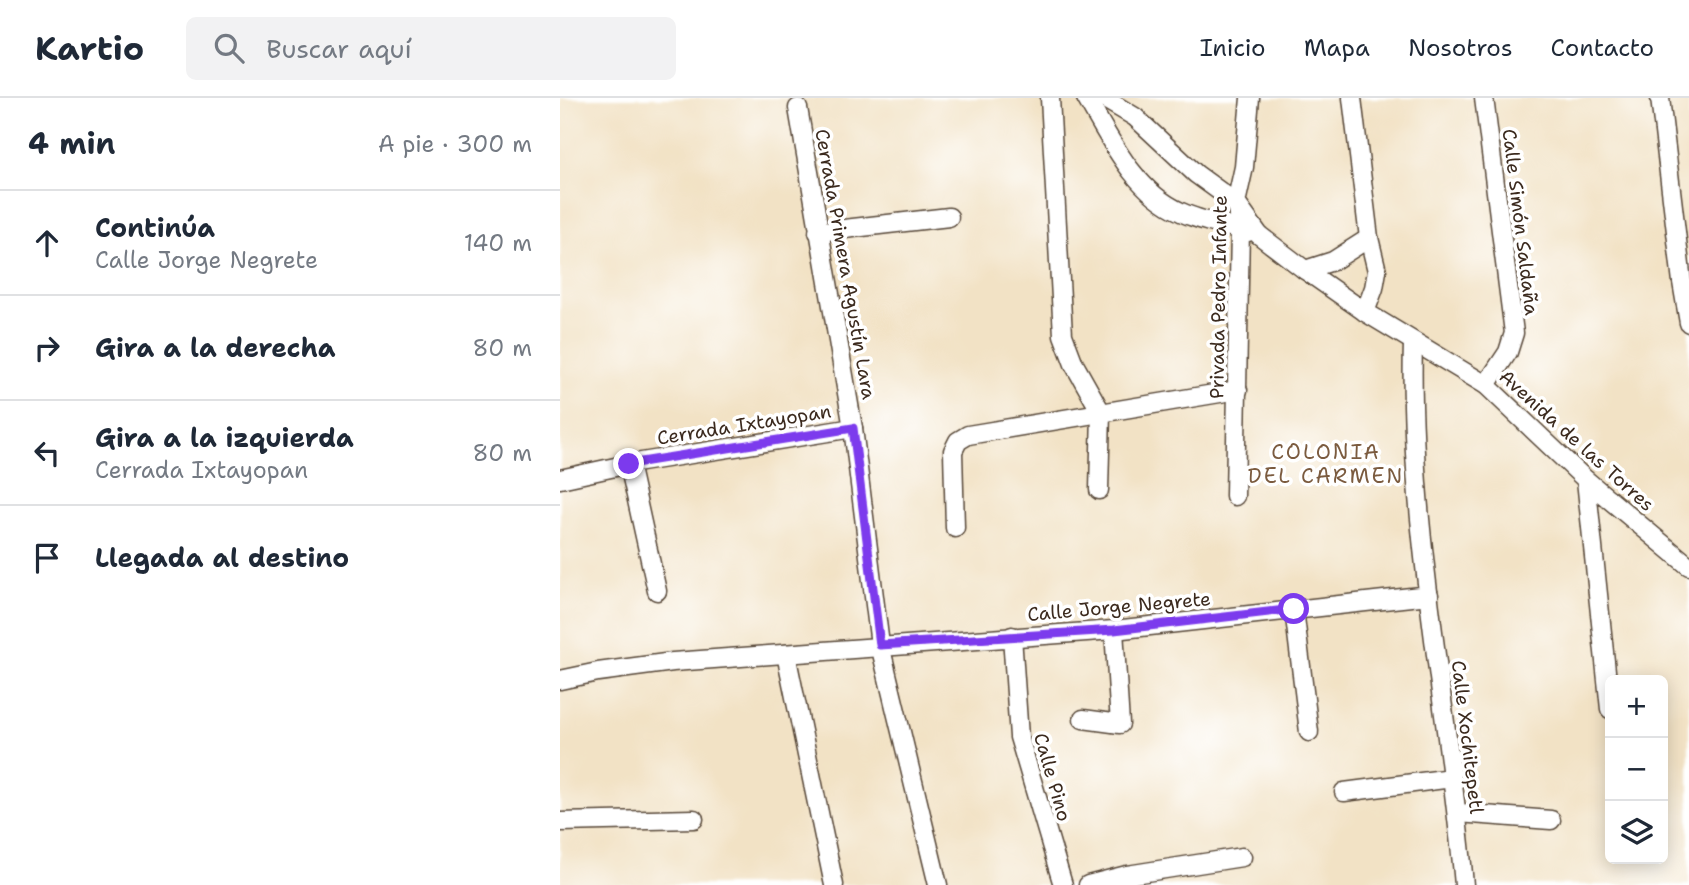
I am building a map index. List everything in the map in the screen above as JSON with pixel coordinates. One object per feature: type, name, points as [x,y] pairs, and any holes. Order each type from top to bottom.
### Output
[{"type":"street","points":[[1050,98],[1063,335],[1074,365],[1101,412],[1099,490]]},
{"type":"street","name":"Avenida de las Torres","points":[[1086,98],[1117,154],[1149,190],[1180,212],[1259,235]]},
{"type":"street","name":"Avenida de las Torres","points":[[1103,98],[1135,117],[1196,174],[1236,204],[1259,235],[1305,270],[1365,312],[1486,385],[1586,480],[1689,566]]},
{"type":"street","name":"Privada Pedro Infante","points":[[1235,496],[1240,229],[1236,204],[1244,167],[1250,98]]},
{"type":"street","points":[[1352,98],[1369,238],[1377,271],[1365,312]]},
{"type":"street","name":"Calle Simón Saldaña","points":[[1484,98],[1514,333],[1508,352],[1486,385]]},
{"type":"street","points":[[1660,98],[1689,323]]},
{"type":"street","name":"Cerrada Primera Agustín Lara","points":[[798,108],[853,428],[880,645],[938,885]]},
{"type":"street","points":[[818,232],[949,217]]},
{"type":"street","points":[[1305,270],[1333,261],[1369,238]]},
{"type":"street","points":[[1413,342],[1411,405],[1429,595]]},
{"type":"street","points":[[955,528],[953,451],[958,441],[968,435],[1238,390]]},
{"type":"street","name":"Cerrada Ixtayopan","points":[[560,479],[629,464],[853,428]]},
{"type":"street","points":[[629,464],[657,591]]},
{"type":"street","points":[[1586,480],[1606,675]]},
{"type":"street","name":"Calle Jorge Negrete","points":[[560,680],[673,662],[1114,630],[1429,595]]},
{"type":"street","name":"Calle Xochitepetl","points":[[1429,595],[1458,813],[1464,885]]},
{"type":"street","points":[[1294,609],[1309,732]]},
{"type":"street","points":[[1083,719],[1120,724],[1114,630]]},
{"type":"street","name":"Calle Pino","points":[[1012,636],[1018,737],[1063,885]]},
{"type":"street","points":[[786,654],[834,885]]},
{"type":"street","points":[[1344,792],[1452,778]]},
{"type":"street","points":[[1458,813],[1551,820]]},
{"type":"street","points":[[560,822],[694,819]]},
{"type":"street","points":[[1088,885],[1127,875],[1242,857]]},
{"type":"district","name":"COLONIA DEL CARMEN","points":[[1326,464]]},
{"type":"route","points":[[629,464],[853,428],[880,645],[1114,630],[1294,609]]}]
